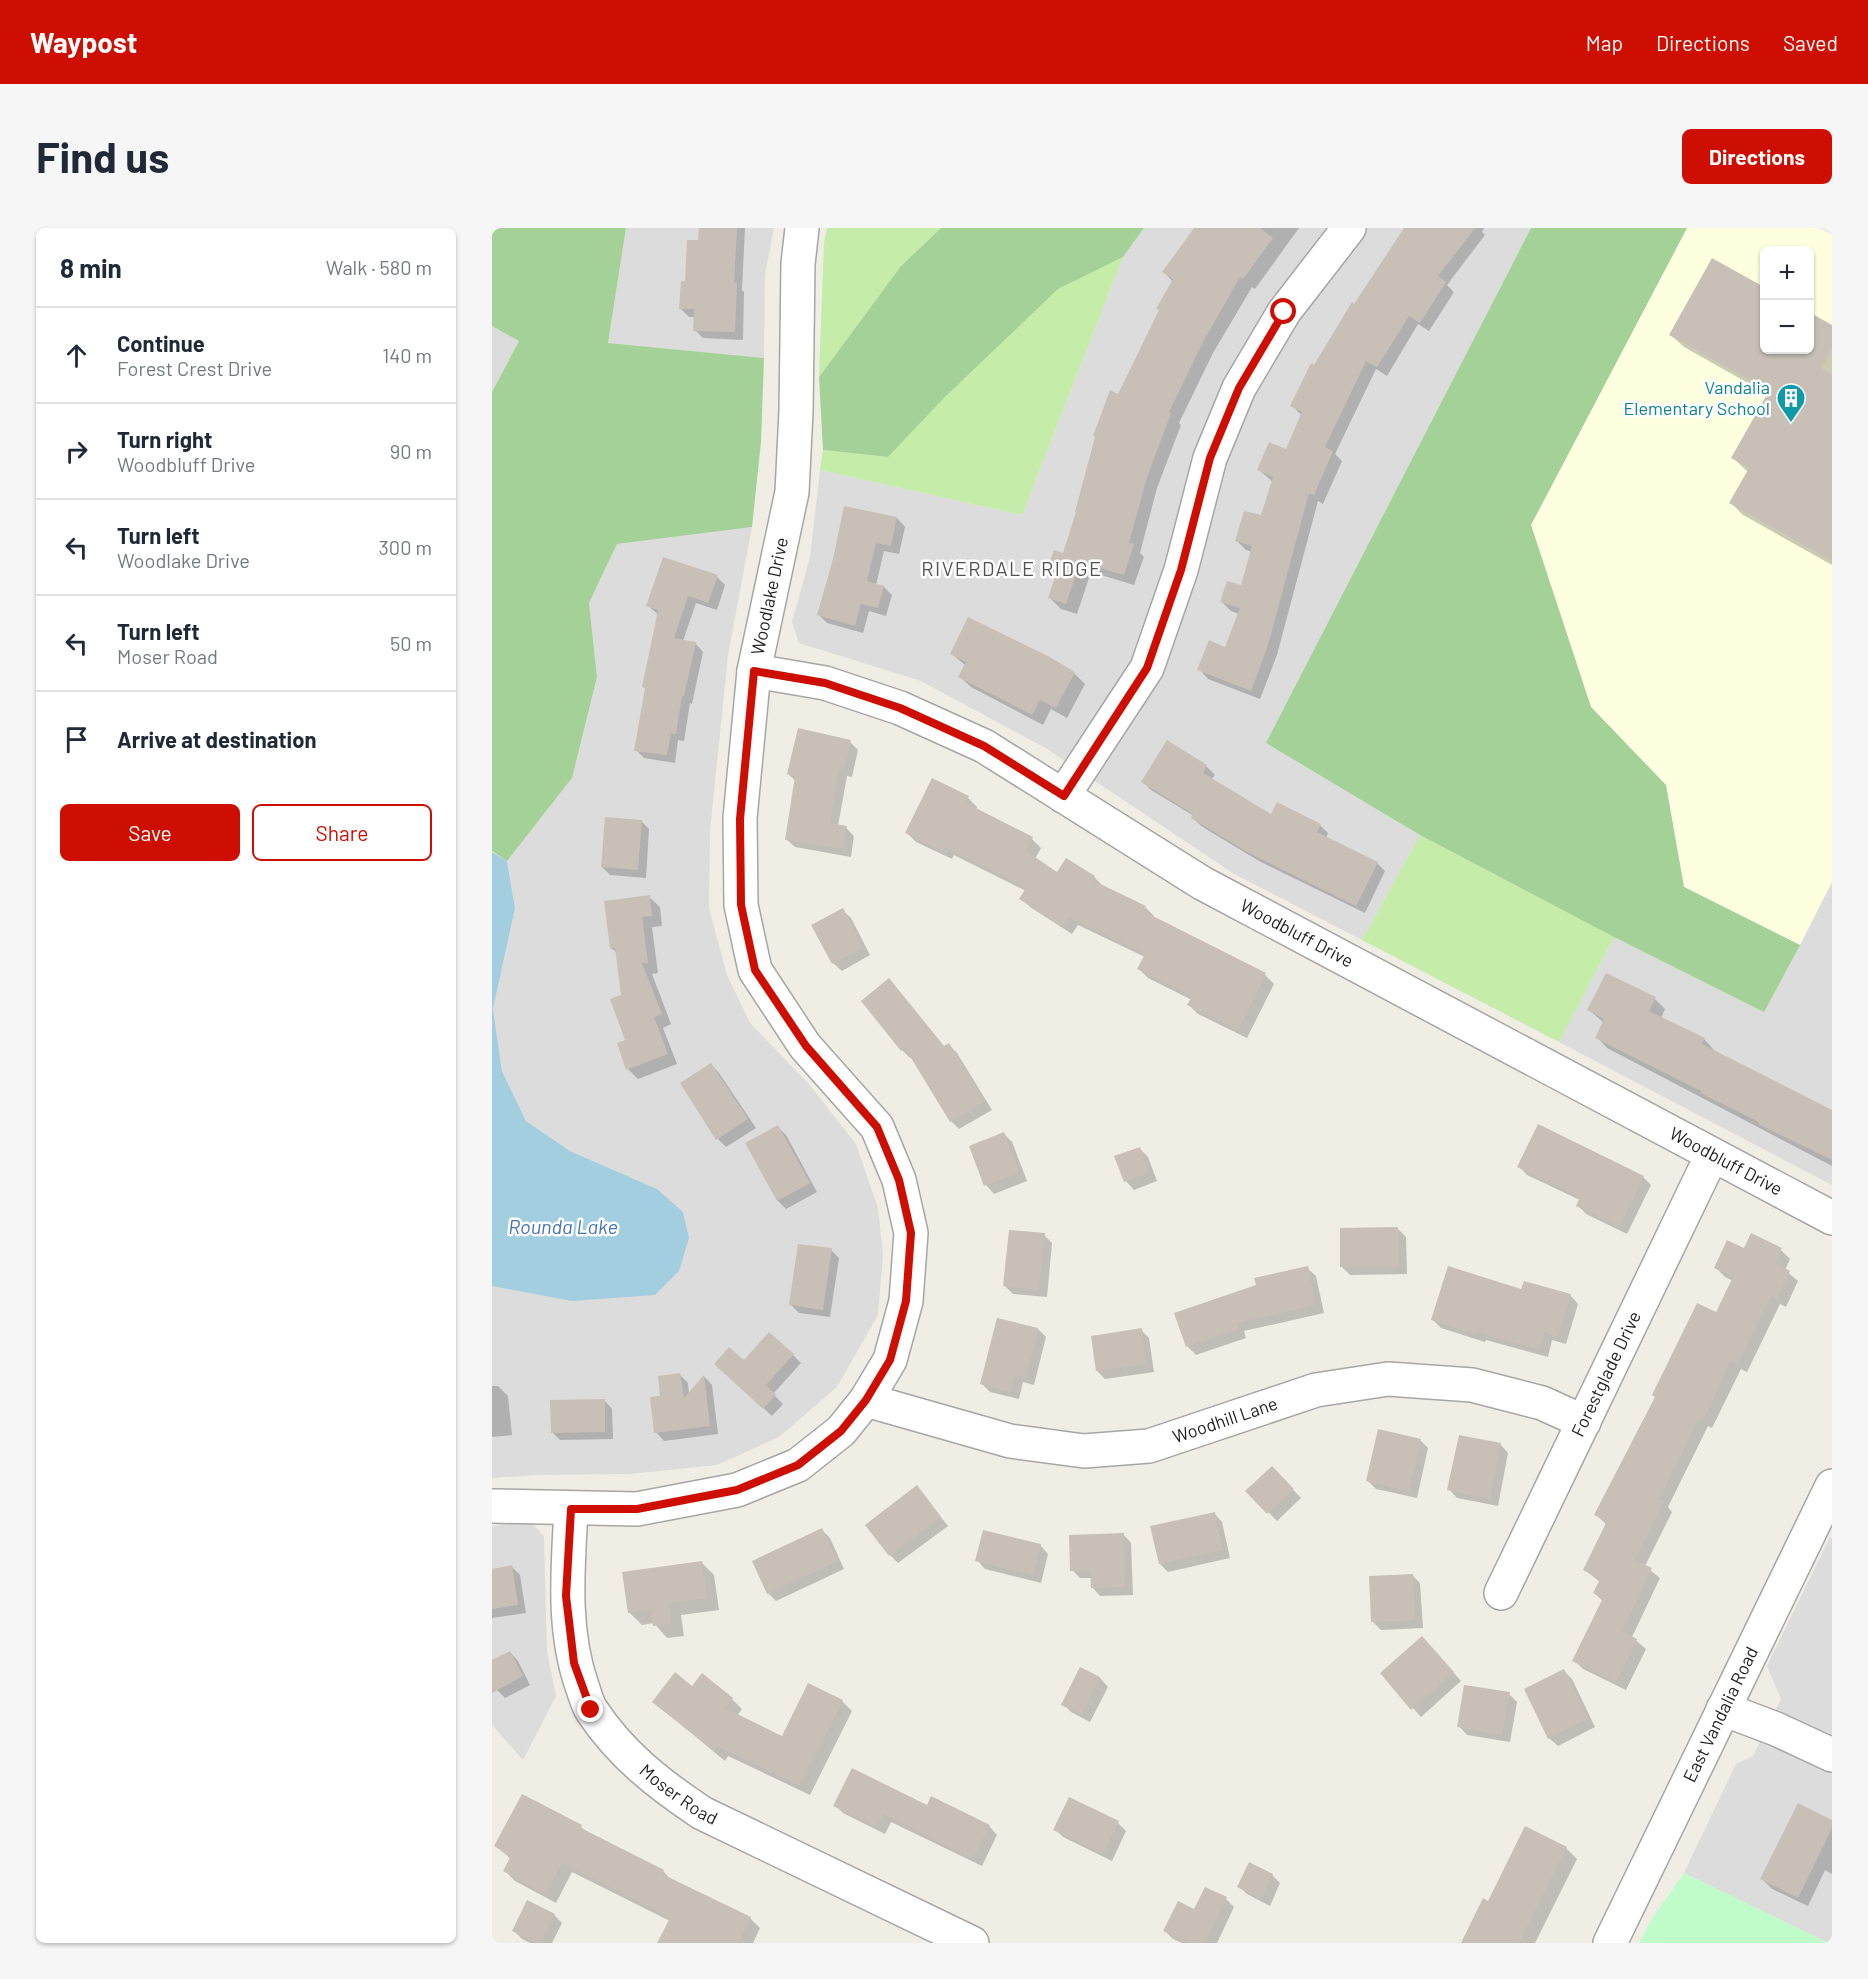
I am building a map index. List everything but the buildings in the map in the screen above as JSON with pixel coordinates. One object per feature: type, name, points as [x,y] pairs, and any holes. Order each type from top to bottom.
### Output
[{"type":"street","name":"Woodlake Drive","points":[[492,1506],[637,1509],[737,1490],[798,1465],[841,1431],[866,1400],[890,1360],[906,1301],[911,1233],[899,1180],[877,1127],[806,1046],[755,970],[741,905],[740,819],[754,671],[792,492],[796,411],[798,264],[802,228]]},
{"type":"street","points":[[1064,796],[1147,668],[1181,570],[1210,458],[1239,388],[1284,312],[1349,228]]},
{"type":"street","name":"Woodbluff Drive","points":[[754,671],[825,683],[900,708],[984,746],[1202,883],[1832,1218]]},
{"type":"street","name":"Forestglade Drive","points":[[1501,1593],[1712,1155]]},
{"type":"street","name":"Woodhill Lane","points":[[866,1400],[1010,1441],[1084,1451],[1149,1446],[1316,1390],[1388,1378],[1472,1385],[1542,1403],[1584,1422]]},
{"type":"street","name":"East Vandalia Road","points":[[1610,1943],[1832,1486]]},
{"type":"street","name":"Moser Road","points":[[571,1509],[566,1596],[574,1663],[591,1710],[628,1756],[661,1786],[702,1813],[972,1943]]},
{"type":"street","points":[[1723,1709],[1776,1729],[1832,1755]]},
{"type":"shaded area","points":[[626,228],[774,228],[765,275],[764,358],[608,343]]},
{"type":"shaded area","points":[[1144,228],[1531,228],[1267,742],[1420,835],[1362,940],[1234,874],[1047,749],[921,681],[799,643],[792,622],[810,557],[820,470],[1022,515],[1123,257]]},
{"type":"shaded area","points":[[1687,228],[1818,228],[1832,235],[1832,882],[1800,945],[1684,887],[1666,785],[1591,707],[1531,525]]},
{"type":"shaded area","points":[[492,326],[519,341],[492,392]]},
{"type":"shaded area","points":[[752,527],[728,655],[710,831],[709,908],[727,975],[750,1023],[808,1083],[856,1144],[878,1208],[883,1255],[878,1315],[837,1387],[779,1437],[717,1465],[630,1474],[492,1478],[492,1286],[501,1286],[657,1189],[570,1151],[526,1121],[502,1071],[493,1009],[515,908],[507,861],[572,778],[597,677],[589,603],[617,544]]},
{"type":"shaded area","points":[[1832,882],[1832,1185],[1559,1042],[1614,937],[1764,1011]]},
{"type":"shaded area","points":[[531,1522],[544,1536],[547,1651],[556,1696],[523,1760],[492,1725],[492,1526]]},
{"type":"shaded area","points":[[1830,1537],[1832,1538],[1832,1943],[1828,1943],[1684,1873],[1736,1764],[1753,1756],[1781,1699],[1767,1666]]},
{"type":"green space","points":[[492,228],[626,228],[608,343],[764,358],[761,442],[752,527],[617,544],[589,603],[597,677],[572,778],[507,861],[492,851],[492,392],[519,341],[492,326]]},
{"type":"green space","points":[[827,228],[941,228],[901,266],[819,377],[824,243]]},
{"type":"green space","points":[[941,228],[1144,228],[1123,257],[1058,289],[944,398],[888,457],[823,450],[819,377],[901,266]]},
{"type":"green space","points":[[1531,228],[1687,228],[1531,525],[1591,707],[1666,785],[1684,887],[1800,945],[1764,1012],[1614,937],[1420,835],[1266,743]]},
{"type":"green space","points":[[1123,257],[1022,515],[820,470],[823,450],[888,457],[944,398],[1058,289]]},
{"type":"green space","points":[[1420,835],[1614,937],[1559,1042],[1362,940]]},
{"type":"green space","points":[[1684,1873],[1828,1943],[1639,1943],[1651,1920]]},
{"type":"water","name":"Rounda Lake","points":[[492,852],[507,861],[515,908],[493,1009],[502,1071],[526,1121],[570,1151],[657,1189],[683,1212],[689,1238],[679,1271],[655,1295],[572,1301],[492,1286]]},
{"type":"place","name":"Vandalia Elementary School","points":[[1791,424]]},
{"type":"district","name":"RIVERDALE RIDGE","points":[[1012,569]]},
{"type":"route","points":[[591,1710],[574,1663],[566,1596],[571,1509],[637,1509],[737,1490],[798,1465],[841,1431],[866,1400],[890,1360],[906,1301],[911,1233],[899,1180],[877,1127],[806,1046],[755,970],[741,905],[740,819],[754,671],[825,683],[900,708],[984,746],[1064,796],[1147,668],[1181,570],[1210,458],[1239,388],[1284,312]]}]
